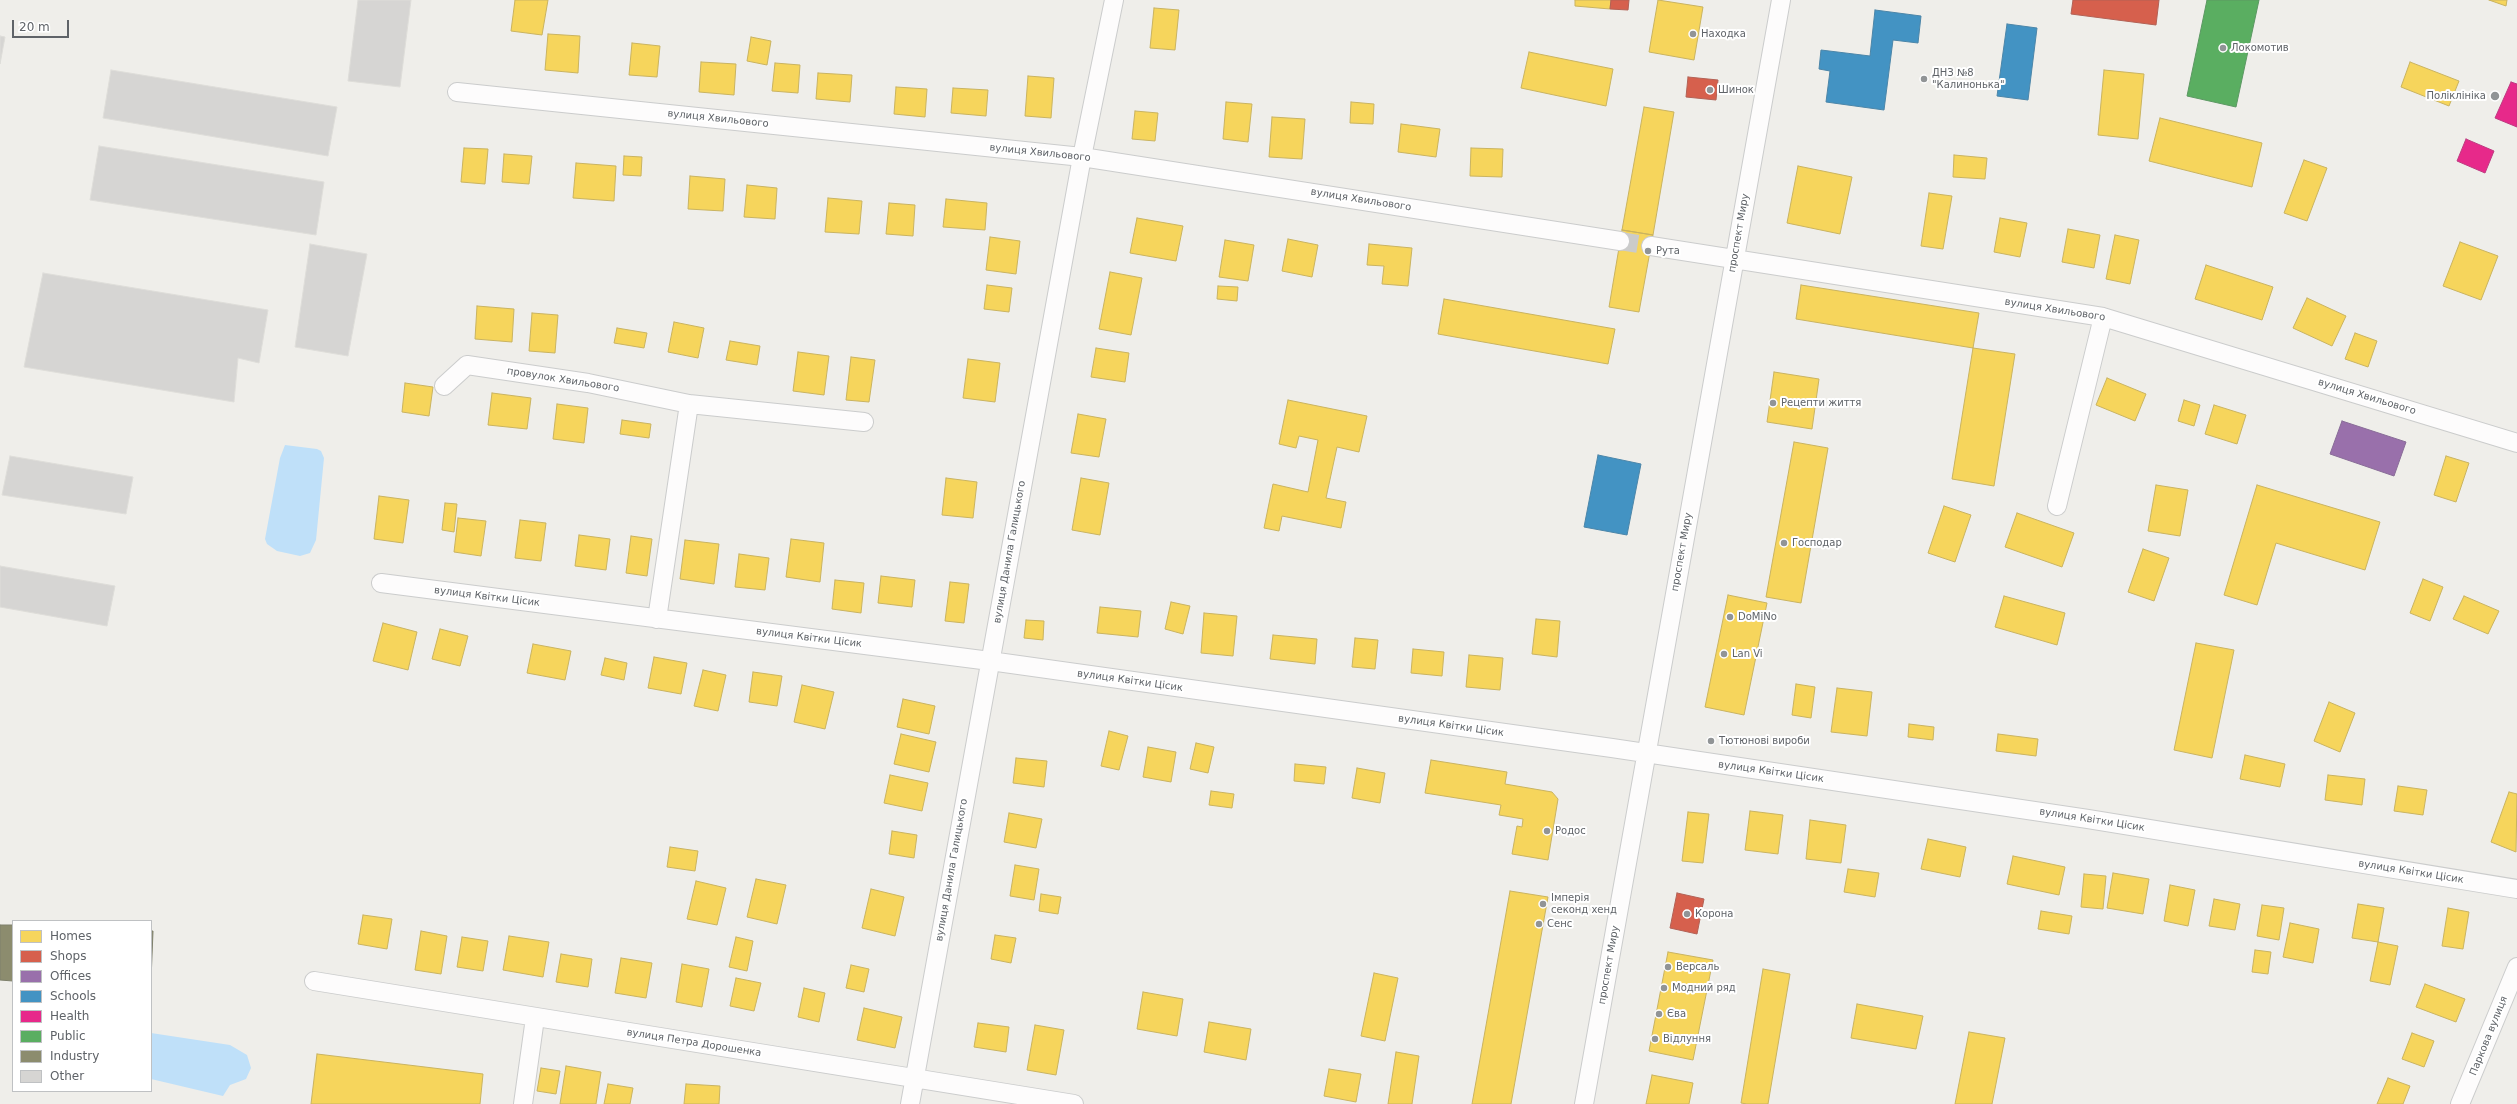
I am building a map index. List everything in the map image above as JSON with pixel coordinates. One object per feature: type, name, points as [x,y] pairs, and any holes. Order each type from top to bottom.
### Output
[{"type":"street","name":"вулиця Данила Галицького","points":[[910,1104],[1082,156],[1114,0]]},
{"type":"street","name":"проспект Миру","points":[[1584,1104],[1781,0]]},
{"type":"street","name":"вулиця Хвильового","points":[[457,92],[1082,156],[1620,241]]},
{"type":"street","name":"вулиця Хвильового","points":[[1651,246],[2103,316],[2517,443]]},
{"type":"street","points":[[2057,506],[2103,316]]},
{"type":"street","name":"провулок Хвильового","points":[[444,386],[467,365],[588,382],[688,404],[864,422]]},
{"type":"street","points":[[657,619],[688,404]]},
{"type":"street","name":"вулиця Квітки Цісик","points":[[381,583],[990,661],[1646,753],[2096,820],[2517,889]]},
{"type":"street","name":"Паркова вулиця","points":[[2460,1104],[2517,967]]},
{"type":"street","name":"вулиця Петра Дорошенка","points":[[314,981],[535,1018],[1074,1104]]},
{"type":"street","points":[[523,1104],[535,1018]]},
{"type":"water","points":[[285,445],[317,449],[321,451],[324,458],[316,540],[310,553],[300,556],[277,551],[267,544],[265,539],[280,458]]},
{"type":"water","points":[[152,1033],[230,1045],[247,1055],[251,1068],[246,1079],[230,1085],[223,1096],[152,1079]]},
{"type":"building: Homes","points":[[515,0],[548,0],[542,35],[511,31]]},
{"type":"building: Homes","points":[[1575,0],[1611,0],[1610,9],[1575,6]]},
{"type":"building: Homes","points":[[1658,0],[1703,7],[1694,60],[1649,52]]},
{"type":"building: Homes","points":[[2489,0],[2507,0],[2506,6]]},
{"type":"building: Homes","points":[[1154,8],[1179,10],[1175,50],[1150,48]]},
{"type":"building: Homes","points":[[548,34],[580,36],[578,73],[545,70]]},
{"type":"building: Homes","points":[[751,37],[771,41],[767,65],[747,61]]},
{"type":"building: Homes","points":[[632,43],[660,46],[657,77],[629,75]]},
{"type":"building: Homes","points":[[1529,52],[1613,69],[1606,106],[1521,88]]},
{"type":"building: Homes","points":[[701,62],[736,64],[734,95],[699,92]]},
{"type":"building: Homes","points":[[2410,62],[2459,81],[2449,106],[2401,87]]},
{"type":"building: Homes","points":[[775,63],[800,65],[798,93],[772,91]]},
{"type":"building: Homes","points":[[2104,70],[2144,74],[2138,139],[2098,135]]},
{"type":"building: Homes","points":[[818,73],[852,75],[850,102],[816,99]]},
{"type":"building: Homes","points":[[1028,76],[1054,78],[1051,118],[1025,116]]},
{"type":"building: Homes","points":[[896,87],[927,89],[925,117],[894,114]]},
{"type":"building: Homes","points":[[953,88],[988,90],[986,116],[951,113]]},
{"type":"building: Homes","points":[[1226,102],[1252,104],[1248,142],[1223,139]]},
{"type":"building: Homes","points":[[1351,102],[1374,104],[1373,124],[1350,123]]},
{"type":"building: Homes","points":[[1644,107],[1674,112],[1653,235],[1622,230]]},
{"type":"building: Homes","points":[[1135,111],[1158,113],[1155,141],[1132,139]]},
{"type":"building: Homes","points":[[1272,117],[1305,119],[1302,159],[1269,157]]},
{"type":"building: Homes","points":[[2160,118],[2262,143],[2252,187],[2149,161]]},
{"type":"building: Homes","points":[[1401,124],[1440,129],[1436,157],[1398,152]]},
{"type":"building: Homes","points":[[464,148],[488,149],[485,184],[461,182]]},
{"type":"building: Homes","points":[[1471,148],[1503,149],[1502,177],[1470,176]]},
{"type":"building: Homes","points":[[504,154],[532,156],[529,184],[502,182]]},
{"type":"building: Homes","points":[[1954,155],[1987,158],[1985,179],[1953,177]]},
{"type":"building: Homes","points":[[624,156],[642,157],[641,176],[623,175]]},
{"type":"building: Homes","points":[[2304,160],[2327,168],[2307,221],[2284,213]]},
{"type":"building: Homes","points":[[576,163],[616,166],[614,201],[573,198]]},
{"type":"building: Homes","points":[[1798,166],[1852,177],[1840,234],[1787,223]]},
{"type":"building: Homes","points":[[690,176],[725,179],[723,211],[688,209]]},
{"type":"building: Homes","points":[[747,185],[777,188],[775,219],[744,217]]},
{"type":"building: Homes","points":[[1929,193],[1952,196],[1943,249],[1921,246]]},
{"type":"building: Homes","points":[[828,198],[862,201],[859,234],[825,232]]},
{"type":"building: Homes","points":[[946,199],[987,203],[985,230],[943,227]]},
{"type":"building: Homes","points":[[889,203],[915,205],[913,236],[886,234]]},
{"type":"building: Homes","points":[[1137,218],[1183,226],[1176,261],[1130,253]]},
{"type":"building: Homes","points":[[2000,218],[2027,223],[2020,257],[1994,252]]},
{"type":"building: Homes","points":[[2068,229],[2100,235],[2094,268],[2062,262]]},
{"type":"building: Homes","points":[[1622,230],[1653,235],[1639,312],[1609,307]]},
{"type":"building: Homes","points":[[2115,235],[2139,240],[2130,284],[2106,279]]},
{"type":"building: Homes","points":[[990,237],[1020,241],[1016,274],[986,270]]},
{"type":"building: Homes","points":[[1288,239],[1318,245],[1312,277],[1282,271]]},
{"type":"building: Homes","points":[[1225,240],[1254,245],[1248,281],[1219,277]]},
{"type":"building: Homes","points":[[2460,242],[2498,256],[2481,300],[2443,286]]},
{"type":"building: Homes","points":[[1369,244],[1412,248],[1408,286],[1382,284],[1384,266],[1367,265]]},
{"type":"building: Homes","points":[[2206,265],[2273,287],[2262,320],[2195,299]]},
{"type":"building: Homes","points":[[1110,272],[1142,278],[1131,335],[1099,329]]},
{"type":"building: Homes","points":[[987,285],[1012,288],[1009,312],[984,309]]},
{"type":"building: Homes","points":[[1801,285],[1979,313],[1973,348],[1796,319]]},
{"type":"building: Homes","points":[[1218,286],[1238,287],[1237,301],[1217,299]]},
{"type":"building: Homes","points":[[2307,298],[2346,316],[2332,346],[2293,328]]},
{"type":"building: Homes","points":[[1444,299],[1615,329],[1608,364],[1438,334]]},
{"type":"building: Homes","points":[[477,306],[514,309],[512,342],[475,339]]},
{"type":"building: Homes","points":[[532,313],[558,315],[555,353],[529,351]]},
{"type":"building: Homes","points":[[674,322],[704,328],[698,358],[668,352]]},
{"type":"building: Homes","points":[[617,328],[647,333],[644,348],[614,343]]},
{"type":"building: Homes","points":[[2355,333],[2377,341],[2368,367],[2345,359]]},
{"type":"building: Homes","points":[[730,341],[760,346],[757,365],[726,360]]},
{"type":"building: Homes","points":[[1096,348],[1129,353],[1125,382],[1091,377]]},
{"type":"building: Homes","points":[[1973,348],[2015,354],[1994,486],[1952,479]]},
{"type":"building: Homes","points":[[798,352],[829,356],[824,395],[793,391]]},
{"type":"building: Homes","points":[[851,357],[875,360],[869,402],[846,400]]},
{"type":"building: Homes","points":[[968,359],[1000,363],[995,402],[963,398]]},
{"type":"building: Homes","points":[[1774,372],[1819,379],[1812,429],[1767,422]]},
{"type":"building: Homes","points":[[2107,378],[2146,394],[2135,421],[2096,405]]},
{"type":"building: Homes","points":[[405,383],[433,387],[429,416],[402,412]]},
{"type":"building: Homes","points":[[492,393],[531,398],[527,429],[488,425]]},
{"type":"building: Homes","points":[[1288,400],[1367,416],[1359,452],[1337,447],[1326,498],[1346,502],[1341,528],[1282,516],[1279,531],[1264,528],[1273,484],[1308,492],[1318,440],[1299,436],[1296,448],[1279,444]]},
{"type":"building: Homes","points":[[2184,400],[2200,405],[2194,426],[2178,421]]},
{"type":"building: Homes","points":[[557,404],[588,408],[584,443],[553,439]]},
{"type":"building: Homes","points":[[2214,405],[2246,415],[2237,444],[2205,434]]},
{"type":"building: Homes","points":[[1078,414],[1106,419],[1099,457],[1071,453]]},
{"type":"building: Homes","points":[[622,420],[651,424],[649,438],[620,434]]},
{"type":"building: Homes","points":[[1794,442],[1828,448],[1801,603],[1766,597]]},
{"type":"building: Homes","points":[[2446,456],[2469,463],[2456,502],[2434,495]]},
{"type":"building: Homes","points":[[946,478],[977,482],[973,518],[942,515]]},
{"type":"building: Homes","points":[[1081,478],[1109,483],[1100,535],[1072,530]]},
{"type":"building: Homes","points":[[2156,485],[2188,490],[2180,536],[2148,531]]},
{"type":"building: Homes","points":[[2257,485],[2380,522],[2365,570],[2276,543],[2257,605],[2224,595]]},
{"type":"building: Homes","points":[[379,496],[409,500],[403,543],[374,539]]},
{"type":"building: Homes","points":[[445,503],[457,504],[454,532],[442,530]]},
{"type":"building: Homes","points":[[1944,506],[1971,515],[1955,562],[1928,553]]},
{"type":"building: Homes","points":[[2017,513],[2074,533],[2062,567],[2005,547]]},
{"type":"building: Homes","points":[[458,518],[486,521],[481,556],[454,552]]},
{"type":"building: Homes","points":[[520,520],[546,523],[541,561],[515,558]]},
{"type":"building: Homes","points":[[579,535],[610,539],[606,570],[575,566]]},
{"type":"building: Homes","points":[[631,536],[652,539],[647,576],[626,573]]},
{"type":"building: Homes","points":[[791,539],[824,543],[820,582],[786,577]]},
{"type":"building: Homes","points":[[685,540],[719,544],[714,584],[680,579]]},
{"type":"building: Homes","points":[[2143,549],[2169,558],[2154,601],[2128,592]]},
{"type":"building: Homes","points":[[739,554],[769,558],[765,590],[735,587]]},
{"type":"building: Homes","points":[[881,576],[915,580],[912,607],[878,603]]},
{"type":"building: Homes","points":[[2423,579],[2443,587],[2430,621],[2410,613]]},
{"type":"building: Homes","points":[[835,580],[864,583],[861,613],[832,609]]},
{"type":"building: Homes","points":[[950,582],[969,584],[964,623],[945,621]]},
{"type":"building: Homes","points":[[1728,595],[1767,603],[1744,715],[1705,707]]},
{"type":"building: Homes","points":[[2004,596],[2065,613],[2057,645],[1995,627]]},
{"type":"building: Homes","points":[[2464,596],[2499,611],[2488,634],[2453,619]]},
{"type":"building: Homes","points":[[1171,602],[1190,606],[1183,634],[1165,629]]},
{"type":"building: Homes","points":[[1100,607],[1141,611],[1138,637],[1097,633]]},
{"type":"building: Homes","points":[[1204,613],[1237,616],[1233,656],[1201,653]]},
{"type":"building: Homes","points":[[1536,619],[1560,621],[1557,657],[1532,654]]},
{"type":"building: Homes","points":[[1026,620],[1044,621],[1043,640],[1024,638]]},
{"type":"building: Homes","points":[[383,623],[417,632],[408,670],[373,661]]},
{"type":"building: Homes","points":[[440,629],[468,636],[460,666],[432,659]]},
{"type":"building: Homes","points":[[1273,635],[1317,639],[1315,664],[1270,659]]},
{"type":"building: Homes","points":[[1355,638],[1378,640],[1375,669],[1352,667]]},
{"type":"building: Homes","points":[[2196,643],[2234,650],[2212,758],[2174,750]]},
{"type":"building: Homes","points":[[533,644],[571,651],[565,680],[527,673]]},
{"type":"building: Homes","points":[[1413,649],[1444,652],[1442,676],[1411,673]]},
{"type":"building: Homes","points":[[1469,655],[1503,658],[1500,690],[1466,687]]},
{"type":"building: Homes","points":[[654,657],[687,663],[681,694],[648,688]]},
{"type":"building: Homes","points":[[605,658],[627,663],[624,680],[601,675]]},
{"type":"building: Homes","points":[[703,670],[726,675],[718,711],[694,706]]},
{"type":"building: Homes","points":[[753,672],[782,676],[777,706],[749,702]]},
{"type":"building: Homes","points":[[1796,684],[1815,687],[1811,718],[1792,715]]},
{"type":"building: Homes","points":[[802,685],[834,692],[825,729],[794,722]]},
{"type":"building: Homes","points":[[1837,688],[1872,692],[1867,736],[1831,732]]},
{"type":"building: Homes","points":[[903,699],[935,706],[929,734],[897,727]]},
{"type":"building: Homes","points":[[2329,702],[2355,713],[2340,752],[2314,741]]},
{"type":"building: Homes","points":[[1909,724],[1934,727],[1933,740],[1908,737]]},
{"type":"building: Homes","points":[[1109,731],[1128,736],[1119,770],[1101,766]]},
{"type":"building: Homes","points":[[901,734],[936,742],[929,772],[894,764]]},
{"type":"building: Homes","points":[[1998,734],[2038,739],[2036,756],[1996,751]]},
{"type":"building: Homes","points":[[1196,743],[1214,747],[1208,773],[1190,769]]},
{"type":"building: Homes","points":[[1148,747],[1176,752],[1171,782],[1143,777]]},
{"type":"building: Homes","points":[[2245,755],[2285,764],[2280,787],[2240,779]]},
{"type":"building: Homes","points":[[1016,758],[1047,761],[1044,787],[1013,783]]},
{"type":"building: Homes","points":[[1431,760],[1507,772],[1505,784],[1552,792],[1558,799],[1548,860],[1512,854],[1517,826],[1522,827],[1523,819],[1499,815],[1501,805],[1425,793]]},
{"type":"building: Homes","points":[[1295,764],[1326,767],[1324,784],[1294,781]]},
{"type":"building: Homes","points":[[1357,768],[1385,773],[1380,803],[1352,798]]},
{"type":"building: Homes","points":[[890,775],[928,783],[922,811],[884,803]]},
{"type":"building: Homes","points":[[2328,775],[2365,779],[2362,805],[2325,800]]},
{"type":"building: Homes","points":[[2398,786],[2427,790],[2423,815],[2394,811]]},
{"type":"building: Homes","points":[[1211,791],[1234,794],[1232,808],[1209,805]]},
{"type":"building: Homes","points":[[2509,792],[2517,794],[2516,852],[2491,842]]},
{"type":"building: Homes","points":[[1750,811],[1783,815],[1778,854],[1745,850]]},
{"type":"building: Homes","points":[[1688,812],[1709,814],[1703,863],[1682,861]]},
{"type":"building: Homes","points":[[1009,813],[1042,819],[1036,848],[1004,842]]},
{"type":"building: Homes","points":[[1810,820],[1846,825],[1841,863],[1806,859]]},
{"type":"building: Homes","points":[[892,831],[917,835],[914,858],[889,854]]},
{"type":"building: Homes","points":[[1928,839],[1966,847],[1960,877],[1921,869]]},
{"type":"building: Homes","points":[[670,847],[698,851],[695,871],[667,867]]},
{"type":"building: Homes","points":[[2013,856],[2065,867],[2059,895],[2007,884]]},
{"type":"building: Homes","points":[[1015,865],[1039,869],[1034,900],[1010,896]]},
{"type":"building: Homes","points":[[1848,869],[1879,873],[1875,897],[1844,892]]},
{"type":"building: Homes","points":[[2113,873],[2149,879],[2143,914],[2107,908]]},
{"type":"building: Homes","points":[[2084,874],[2106,876],[2103,909],[2081,907]]},
{"type":"building: Homes","points":[[756,879],[786,885],[777,924],[747,917]]},
{"type":"building: Homes","points":[[696,881],[726,888],[717,925],[687,919]]},
{"type":"building: Homes","points":[[2170,885],[2195,890],[2188,926],[2164,921]]},
{"type":"building: Homes","points":[[871,889],[904,897],[895,936],[862,928]]},
{"type":"building: Homes","points":[[1510,891],[1548,897],[1511,1104],[1472,1104]]},
{"type":"building: Homes","points":[[1041,894],[1061,897],[1058,914],[1039,911]]},
{"type":"building: Homes","points":[[2214,899],[2240,904],[2235,930],[2209,926]]},
{"type":"building: Homes","points":[[2358,904],[2384,908],[2378,942],[2352,938]]},
{"type":"building: Homes","points":[[2262,905],[2284,908],[2279,940],[2257,936]]},
{"type":"building: Homes","points":[[2448,908],[2469,912],[2463,949],[2442,946]]},
{"type":"building: Homes","points":[[2041,911],[2072,916],[2069,934],[2038,929]]},
{"type":"building: Homes","points":[[363,915],[392,919],[387,949],[358,944]]},
{"type":"building: Homes","points":[[2290,923],[2319,929],[2313,963],[2283,957]]},
{"type":"building: Homes","points":[[421,931],[447,936],[441,974],[415,970]]},
{"type":"building: Homes","points":[[995,935],[1016,938],[1011,963],[991,959]]},
{"type":"building: Homes","points":[[509,936],[549,942],[543,977],[503,970]]},
{"type":"building: Homes","points":[[462,937],[488,941],[483,971],[457,967]]},
{"type":"building: Homes","points":[[736,937],[753,941],[747,971],[729,967]]},
{"type":"building: Homes","points":[[2378,942],[2398,946],[2390,985],[2370,981]]},
{"type":"building: Homes","points":[[2255,950],[2271,952],[2268,974],[2252,972]]},
{"type":"building: Homes","points":[[1668,952],[1713,960],[1693,1060],[1649,1051]]},
{"type":"building: Homes","points":[[561,954],[592,959],[588,987],[556,982]]},
{"type":"building: Homes","points":[[621,958],[652,963],[646,998],[615,993]]},
{"type":"building: Homes","points":[[682,964],[709,969],[702,1007],[676,1002]]},
{"type":"building: Homes","points":[[851,965],[869,969],[864,992],[846,988]]},
{"type":"building: Homes","points":[[1763,969],[1790,974],[1768,1104],[1747,1104],[1741,1103]]},
{"type":"building: Homes","points":[[1374,973],[1398,978],[1385,1041],[1361,1036]]},
{"type":"building: Homes","points":[[736,978],[761,983],[754,1011],[730,1006]]},
{"type":"building: Homes","points":[[2425,984],[2465,999],[2456,1022],[2416,1007]]},
{"type":"building: Homes","points":[[804,988],[825,993],[819,1022],[798,1017]]},
{"type":"building: Homes","points":[[1143,992],[1183,999],[1177,1036],[1137,1029]]},
{"type":"building: Homes","points":[[1857,1004],[1923,1016],[1916,1049],[1851,1038]]},
{"type":"building: Homes","points":[[864,1008],[902,1017],[895,1048],[857,1040]]},
{"type":"building: Homes","points":[[1209,1022],[1251,1029],[1246,1060],[1204,1052]]},
{"type":"building: Homes","points":[[978,1023],[1009,1027],[1006,1052],[974,1047]]},
{"type":"building: Homes","points":[[1035,1025],[1064,1030],[1056,1075],[1027,1070]]},
{"type":"building: Homes","points":[[1969,1032],[2005,1038],[1992,1104],[1955,1104]]},
{"type":"building: Homes","points":[[2412,1033],[2434,1041],[2424,1067],[2402,1059]]},
{"type":"building: Homes","points":[[1396,1052],[1419,1056],[1412,1104],[1388,1104]]},
{"type":"building: Homes","points":[[317,1054],[483,1074],[480,1104],[311,1104]]},
{"type":"building: Homes","points":[[566,1066],[601,1072],[596,1104],[560,1104]]},
{"type":"building: Homes","points":[[541,1068],[560,1071],[556,1094],[537,1091]]},
{"type":"building: Homes","points":[[1329,1069],[1361,1074],[1356,1102],[1324,1096]]},
{"type":"building: Homes","points":[[1652,1075],[1693,1083],[1689,1104],[1646,1104]]},
{"type":"building: Homes","points":[[2388,1078],[2410,1086],[2403,1104],[2377,1104]]},
{"type":"building: Homes","points":[[608,1084],[633,1088],[630,1104],[604,1104]]},
{"type":"building: Homes","points":[[686,1084],[720,1086],[719,1104],[684,1104]]},
{"type":"building: Shops","points":[[1611,0],[1629,0],[1628,10],[1610,9]]},
{"type":"building: Shops","points":[[2073,0],[2159,0],[2156,25],[2071,14]]},
{"type":"building: Shops","points":[[1688,77],[1718,80],[1716,100],[1686,97]]},
{"type":"building: Shops","name":"Корона","points":[[1677,893],[1704,899],[1697,934],[1670,928]]},
{"type":"building: Offices","points":[[2342,421],[2406,442],[2394,476],[2330,454]]},
{"type":"building: Schools","points":[[1875,10],[1921,16],[1918,43],[1893,40],[1884,110],[1826,102],[1830,71],[1819,69],[1821,50],[1870,56]]},
{"type":"building: Schools","points":[[2007,24],[2037,28],[2028,100],[1997,96]]},
{"type":"building: Schools","points":[[1598,455],[1641,464],[1627,535],[1584,527]]},
{"type":"building: Health","name":"Поліклініка","points":[[2511,82],[2517,84],[2517,127],[2495,118]]},
{"type":"building: Health","points":[[2466,139],[2494,151],[2485,173],[2457,161]]},
{"type":"building: Public","name":"Локомотив","points":[[2207,0],[2259,0],[2236,107],[2187,96]]},
{"type":"building: Industry","points":[[0,925],[12,925],[12,981],[0,980]]},
{"type":"building: Industry","points":[[152,931],[153,931],[152,956]]},
{"type":"building: Other","points":[[358,0],[411,0],[400,87],[348,81]]},
{"type":"building: Other","points":[[0,36],[5,37],[0,64]]},
{"type":"building: Other","points":[[111,70],[337,107],[328,156],[103,118]]},
{"type":"building: Other","points":[[99,146],[324,182],[316,235],[90,200]]},
{"type":"building: Other","points":[[310,244],[367,254],[348,356],[295,347]]},
{"type":"building: Other","points":[[43,273],[268,310],[259,363],[238,358],[234,402],[24,367]]},
{"type":"building: Other","points":[[10,456],[133,477],[126,514],[2,495]]},
{"type":"building: Other","points":[[0,566],[115,586],[107,626],[0,607]]},
{"type":"tunnel","points":[[1620,241],[1651,246]]},
{"type":"place","name":"Находка","points":[[1693,34]]},
{"type":"place","name":"Локомотив","points":[[2223,48]]},
{"type":"place","name":"ДНЗ №8 \"Калинонька\"","points":[[1924,79]]},
{"type":"place","name":"Шинок","points":[[1710,90]]},
{"type":"place","name":"Поліклініка","points":[[2495,96]]},
{"type":"place","name":"Рута","points":[[1648,251]]},
{"type":"place","name":"Рецепти життя","points":[[1773,403]]},
{"type":"place","name":"Господар","points":[[1784,543]]},
{"type":"place","name":"DoMiNo","points":[[1730,617]]},
{"type":"place","name":"Lan Vi","points":[[1724,654]]},
{"type":"place","name":"Тютюнові вироби","points":[[1711,741]]},
{"type":"place","name":"Родос","points":[[1547,831]]},
{"type":"place","name":"Імперія секонд хенд","points":[[1543,904]]},
{"type":"place","name":"Корона","points":[[1687,914]]},
{"type":"place","name":"Сенс","points":[[1539,924]]},
{"type":"place","name":"Версаль","points":[[1668,967]]},
{"type":"place","name":"Модний ряд","points":[[1664,988]]},
{"type":"place","name":"Єва","points":[[1659,1014]]},
{"type":"place","name":"Відлуння","points":[[1655,1039]]}]
